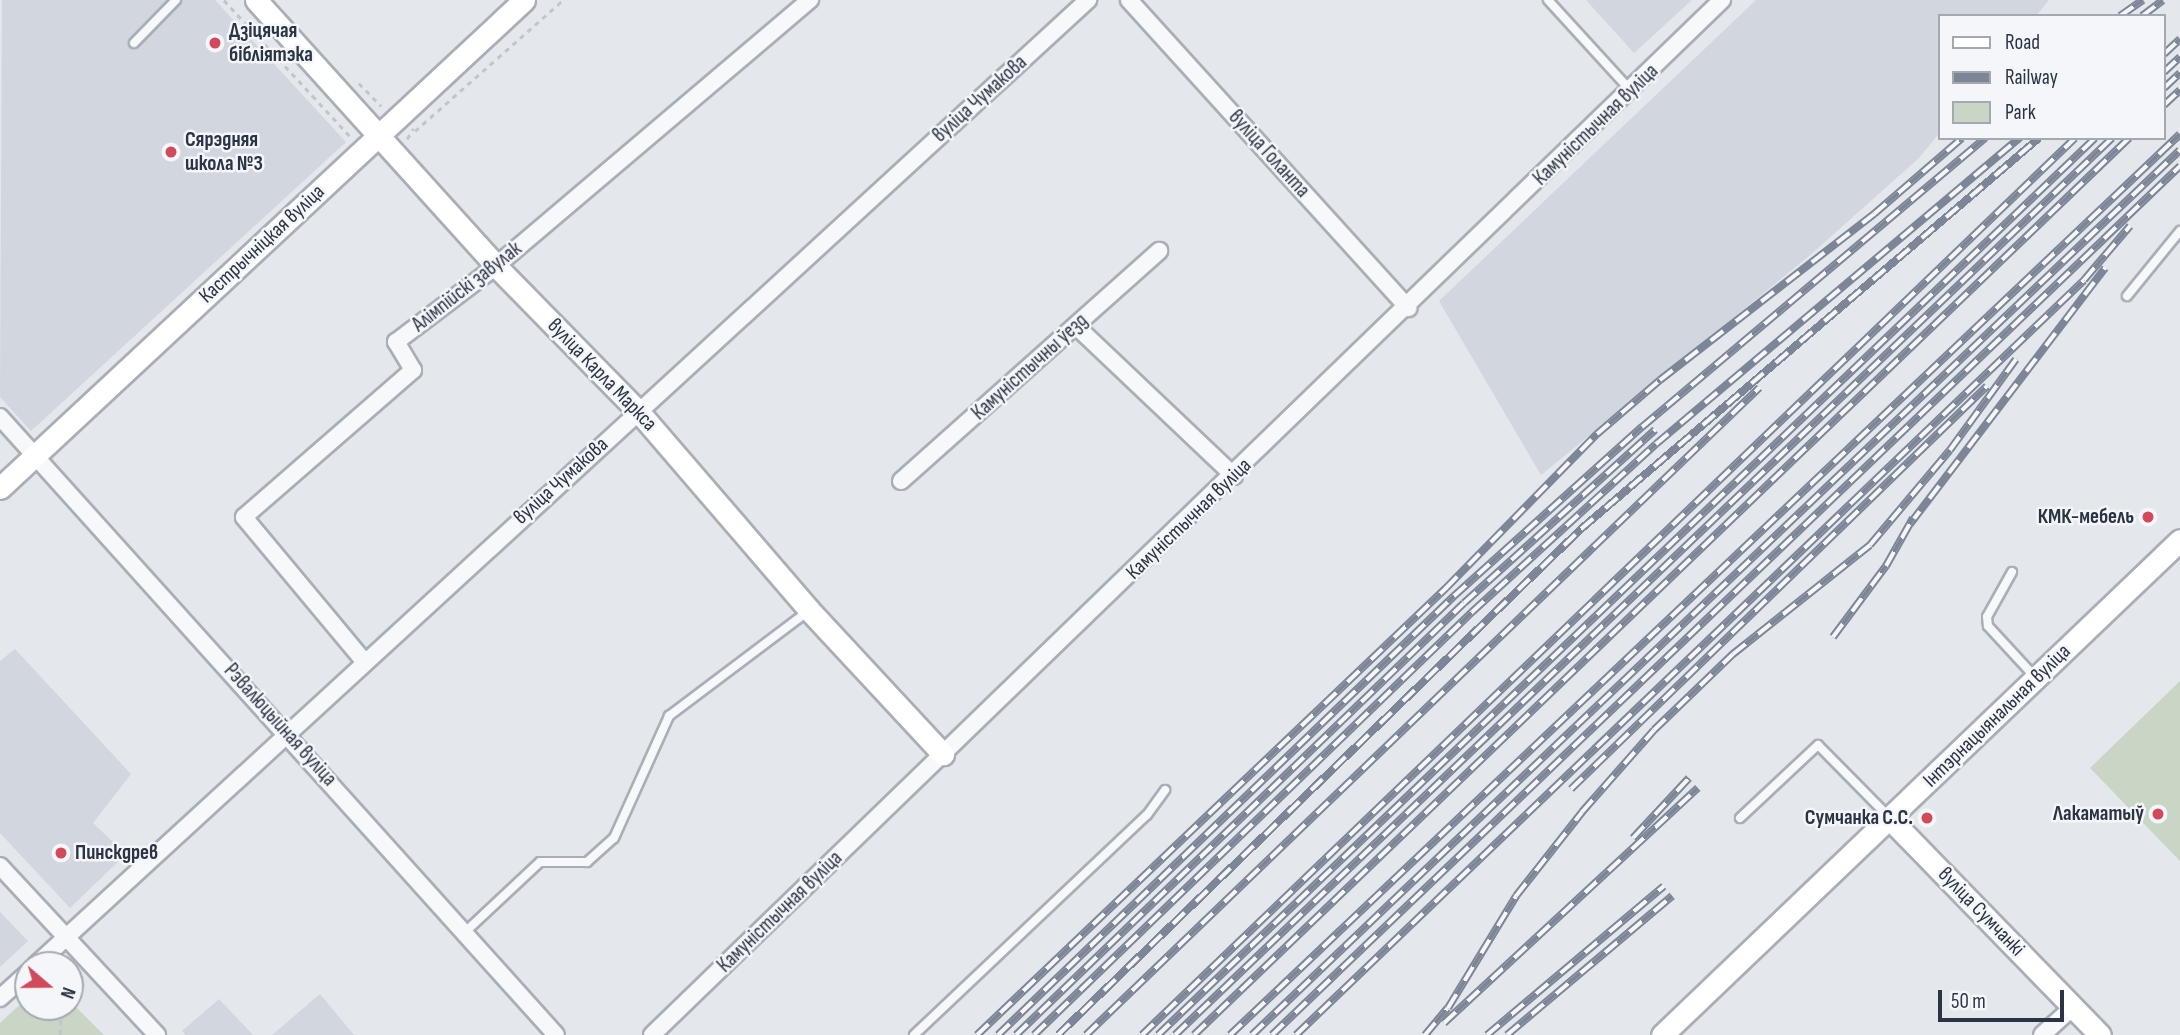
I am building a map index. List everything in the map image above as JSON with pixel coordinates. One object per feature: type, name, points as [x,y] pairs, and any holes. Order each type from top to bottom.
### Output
[{"type":"street","name":"вуліца Карла Маркса","points":[[256,0],[381,134],[496,267],[638,411],[809,610],[943,754]]},
{"type":"street","name":"Кастрычніцкая вуліца","points":[[0,488],[524,0]]},
{"type":"street","name":"Алімпійскі завулак","points":[[363,660],[244,517],[412,370],[396,342],[496,267],[810,0]]},
{"type":"street","name":"вуліца Чумакова","points":[[52,951],[289,733],[363,660],[1088,0]]},
{"type":"street","name":"вуліца Голанта","points":[[1129,0],[1408,308]]},
{"type":"street","name":"Камуністычная вуліца","points":[[652,1035],[1234,477],[1722,0]]},
{"type":"street","name":"Камуністычны ўезд","points":[[901,481],[1159,251]]},
{"type":"street","points":[[1076,326],[1234,477]]},
{"type":"street","name":"Рэвалюцыйная вуліца","points":[[0,417],[289,733],[463,934],[556,1035]]},
{"type":"street","name":"Інтэрнацыянальная вуліца","points":[[1662,1035],[2180,540]]},
{"type":"street","name":"вуліца Сумчанкі","points":[[1890,819],[2100,1035]]},
{"type":"street","points":[[0,866],[157,1035]]},
{"type":"street","points":[[0,998],[14,986]]},
{"type":"street","points":[[2042,1035],[2073,1007]]},
{"type":"lane","points":[[134,43],[176,0]]},
{"type":"lane","points":[[1548,0],[1631,90]]},
{"type":"lane","points":[[2127,296],[2180,231]]},
{"type":"lane","points":[[2012,572],[1987,617],[1989,626],[2036,679]]},
{"type":"lane","points":[[463,934],[540,862],[587,862],[614,838],[669,716],[809,610]]},
{"type":"lane","points":[[1740,818],[1818,745],[1890,819]]},
{"type":"lane","points":[[914,1035],[1147,815],[1166,790]]},
{"type":"path","points":[[224,0],[363,150]]},
{"type":"path","points":[[415,131],[562,0]]},
{"type":"shaded area","points":[[2,0],[215,0],[346,142],[31,431],[0,397]]},
{"type":"shaded area","points":[[1586,0],[1692,0],[1634,53]]},
{"type":"shaded area","points":[[1756,0],[2049,0],[2038,14],[1938,14],[1938,134],[1919,158],[1809,256],[1541,475],[1439,301]]},
{"type":"shaded area","points":[[15,649],[131,774],[93,823],[126,854],[70,908],[0,833],[0,661]]},
{"type":"shaded area","points":[[0,912],[28,941],[14,951],[0,967]]},
{"type":"shaded area","points":[[320,994],[354,1035],[272,1035]]},
{"type":"shaded area","points":[[219,999],[253,1035],[186,1035],[182,1031]]},
{"type":"green space","name":"Лакаматыў","points":[[2180,681],[2180,861],[2090,768]]},
{"type":"green space","points":[[14,1010],[14,1021],[84,1021],[84,1015],[104,1035],[0,1035],[0,1023]]},
{"type":"railway","points":[[2123,14],[2143,0]]},
{"type":"railway","points":[[2145,14],[2163,0]]},
{"type":"railway","points":[[2166,52],[2180,39]]},
{"type":"railway","points":[[2166,70],[2180,57]]},
{"type":"railway","points":[[2166,86],[2180,73]]},
{"type":"railway","points":[[2166,103],[2180,90]]},
{"type":"railway","points":[[1230,1035],[2180,134]]},
{"type":"railway","points":[[977,1035],[1446,588],[1597,434],[1660,380],[1874,214],[1960,140]]},
{"type":"railway","points":[[998,1035],[1454,596],[1642,427],[1983,140]]},
{"type":"railway","points":[[1034,1035],[1472,612],[1656,444],[2018,140]]},
{"type":"railway","points":[[1058,1035],[1581,529],[2037,140]]},
{"type":"railway","points":[[1142,1035],[2073,140]]},
{"type":"railway","points":[[1158,1035],[2093,140]]},
{"type":"railway","points":[[1175,1035],[2110,140]]},
{"type":"railway","points":[[1194,1035],[2127,140]]},
{"type":"railway","points":[[1252,1035],[2180,150]]},
{"type":"railway","points":[[1272,1035],[2180,166]]},
{"type":"railway","points":[[1296,1035],[2084,280],[2130,226]]},
{"type":"railway","points":[[1910,524],[2105,268]]},
{"type":"railway","points":[[1425,1035],[1448,1008],[1516,896],[1582,812],[1654,730],[1733,654],[1870,545],[1950,450],[2016,359]]},
{"type":"railway","points":[[1571,789],[1987,386]]},
{"type":"railway","points":[[1086,1035],[1759,388]]},
{"type":"railway","points":[[1016,1035],[1464,603],[1655,430]]},
{"type":"railway","points":[[1833,637],[1886,566],[1913,518]]},
{"type":"railway","points":[[1633,838],[1689,778]]},
{"type":"railway","points":[[1444,1023],[1698,788]]},
{"type":"railway","points":[[1487,1035],[1664,886]]},
{"type":"railway","points":[[1507,1035],[1672,896]]},
{"type":"place","name":"Дзіцячая бібліятэка","points":[[215,43]]},
{"type":"place","name":"Сярэдняя школа №3","points":[[171,152]]},
{"type":"place","name":"КМК-мебель","points":[[2148,517]]},
{"type":"place","name":"Лакаматыў","points":[[2158,814]]},
{"type":"place","name":"Сумчанка С.С.","points":[[1927,818]]},
{"type":"place","name":"Пинскдрев","points":[[61,853]]}]
